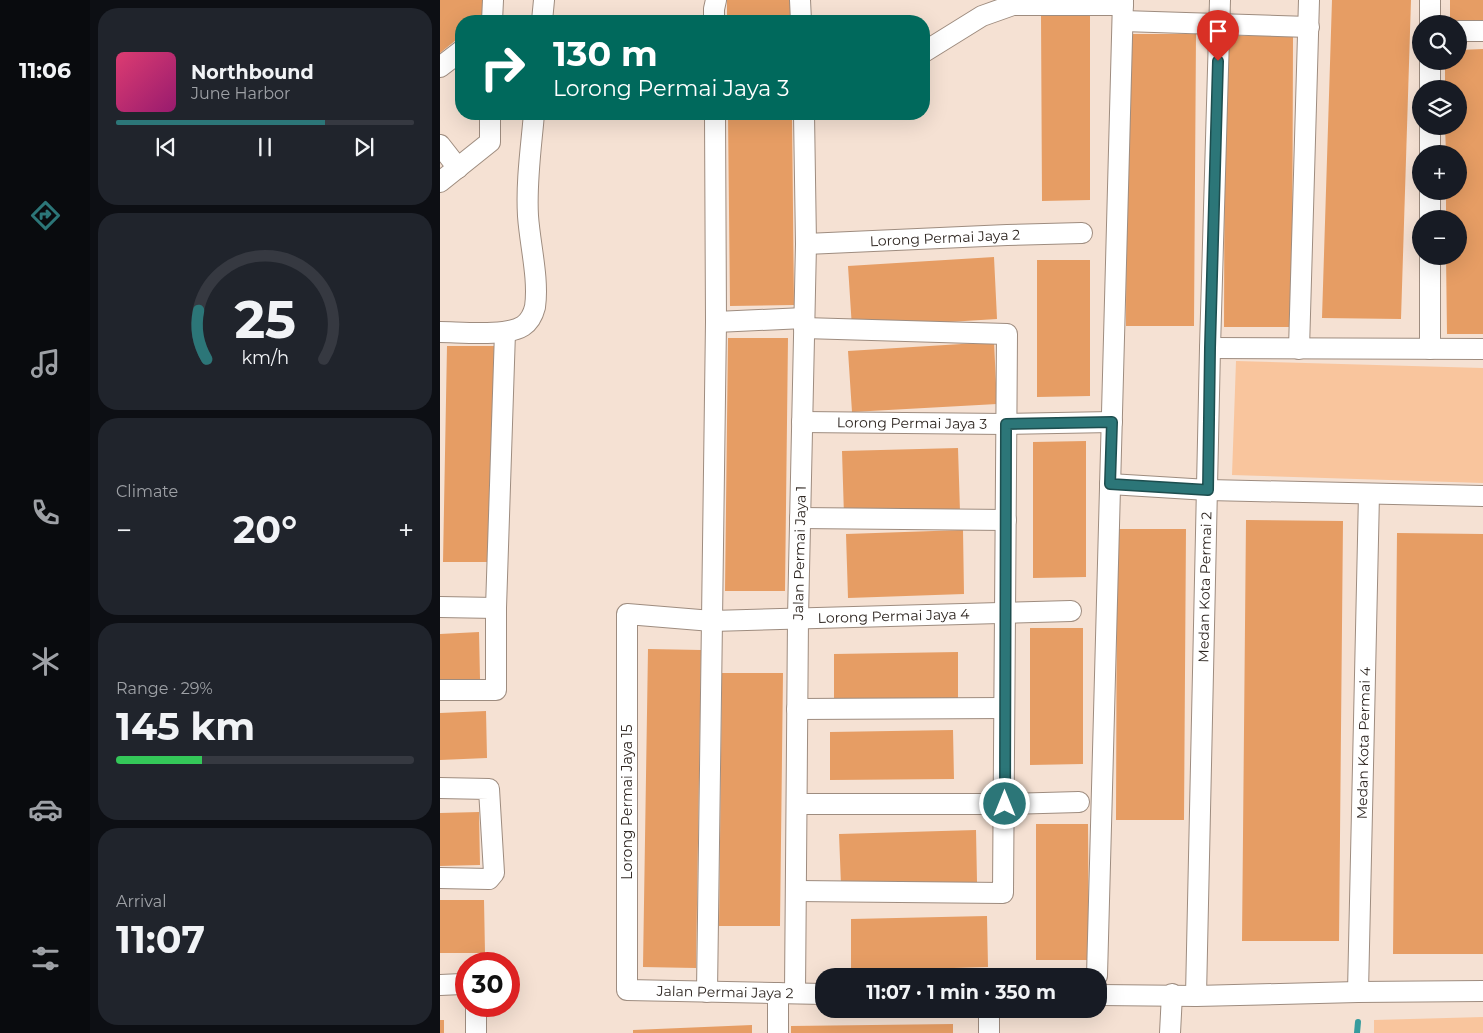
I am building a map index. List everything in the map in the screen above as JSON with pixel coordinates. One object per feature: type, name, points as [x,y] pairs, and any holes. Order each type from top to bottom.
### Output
[{"type":"street","points":[[492,15],[493,0]]},
{"type":"street","points":[[543,15],[544,0]]},
{"type":"street","points":[[714,15],[716,0]]},
{"type":"street","points":[[800,0],[800,15]]},
{"type":"street","name":"Medan Kota Permai 2","points":[[1196,996],[1210,348],[1220,0]]},
{"type":"street","points":[[1299,348],[1310,0]]},
{"type":"street","points":[[1430,0],[1430,15]]},
{"type":"street","points":[[930,48],[982,16],[1012,5],[1123,9],[1220,23],[1309,27]]},
{"type":"street","points":[[1097,968],[1123,9]]},
{"type":"street","points":[[1467,31],[1483,31]]},
{"type":"street","points":[[440,67],[455,56]]},
{"type":"street","points":[[440,182],[490,142],[490,120]]},
{"type":"street","points":[[440,332],[505,332],[522,327],[530,319],[534,308],[535,289],[528,215],[534,120]]},
{"type":"street","points":[[707,992],[716,322],[715,120]]},
{"type":"street","name":"Jalan Permai Jaya 1","points":[[778,1033],[787,993],[796,891],[798,618],[806,244],[804,120]]},
{"type":"street","points":[[440,145],[458,168]]},
{"type":"street","name":"Lorong Permai Jaya 2","points":[[806,244],[1082,233]]},
{"type":"street","points":[[1430,265],[1430,349]]},
{"type":"street","points":[[716,322],[804,323],[1007,334],[1003,892],[796,891]]},
{"type":"street","points":[[440,690],[496,690],[496,608],[505,332]]},
{"type":"street","points":[[1210,348],[1483,349]]},
{"type":"street","name":"Lorong Permai Jaya 3","points":[[802,422],[1006,424],[1112,422]]},
{"type":"street","points":[[1110,484],[1208,490],[1483,496]]},
{"type":"street","name":"Medan Kota Permai 4","points":[[1358,992],[1369,494]]},
{"type":"street","points":[[800,518],[1006,520]]},
{"type":"street","points":[[440,607],[496,608]]},
{"type":"street","name":"Lorong Permai Jaya 4","points":[[627,614],[712,622],[798,618],[1071,612]]},
{"type":"street","name":"Lorong Permai Jaya 15","points":[[627,614],[627,990]]},
{"type":"street","points":[[797,709],[1004,708]]},
{"type":"street","points":[[440,788],[489,789],[494,874],[489,879],[440,878]]},
{"type":"street","points":[[797,804],[1079,802]]},
{"type":"street","points":[[440,985],[455,984]]},
{"type":"street","name":"Jalan Permai Jaya 2","points":[[627,990],[815,994]]},
{"type":"street","points":[[1107,995],[1172,994],[1196,996],[1483,991]]},
{"type":"street","points":[[1170,1033],[1172,994]]},
{"type":"street","points":[[476,1017],[476,1033]]},
{"type":"street","points":[[989,1018],[989,1033]]},
{"type":"shaded area","points":[[1236,361],[1483,368],[1483,483],[1232,475]]},
{"type":"shaded area","points":[[1483,1017],[1483,1033],[1374,1033],[1374,1020]]},
{"type":"building","points":[[440,0],[488,0],[488,9],[484,15],[455,15],[455,41],[440,53]]},
{"type":"building","points":[[727,0],[791,0],[791,15],[727,15]]},
{"type":"building","points":[[1332,0],[1411,0],[1401,319],[1322,318]]},
{"type":"building","points":[[1450,0],[1483,0],[1483,24],[1467,24],[1467,15],[1450,15]]},
{"type":"building","points":[[1090,14],[1090,200],[1042,201],[1041,15]]},
{"type":"building","points":[[1127,34],[1196,34],[1194,326],[1126,326]]},
{"type":"building","points":[[1225,36],[1293,36],[1292,327],[1224,327]]},
{"type":"building","points":[[1483,49],[1483,334],[1447,334],[1446,265],[1467,265],[1467,210],[1446,210],[1446,200],[1467,200],[1467,145],[1446,145],[1445,135],[1467,135],[1467,80],[1445,80],[1445,70],[1467,70],[1467,50]]},
{"type":"building","points":[[728,120],[792,120],[794,305],[730,306]]},
{"type":"building","points":[[994,257],[997,319],[852,328],[848,266]]},
{"type":"building","points":[[1037,260],[1090,260],[1090,396],[1037,397]]},
{"type":"building","points":[[728,338],[788,338],[785,591],[725,591]]},
{"type":"building","points":[[994,342],[997,404],[852,412],[848,351]]},
{"type":"building","points":[[447,346],[494,346],[490,562],[443,562]]},
{"type":"building","points":[[1086,441],[1086,577],[1033,578],[1033,442]]},
{"type":"building","points":[[958,448],[960,512],[844,516],[842,451]]},
{"type":"building","points":[[1246,520],[1343,521],[1339,941],[1242,941]]},
{"type":"building","points":[[1117,529],[1186,529],[1184,820],[1116,820]]},
{"type":"building","points":[[963,530],[964,594],[848,598],[846,534]]},
{"type":"building","points":[[1397,533],[1483,534],[1483,954],[1393,954]]},
{"type":"building","points":[[1030,628],[1083,628],[1083,764],[1030,765]]},
{"type":"building","points":[[479,632],[480,679],[440,681],[440,634]]},
{"type":"building","points":[[648,649],[701,650],[696,968],[643,967]]},
{"type":"building","points":[[958,652],[958,701],[834,702],[834,654]]},
{"type":"building","points":[[722,673],[783,673],[780,926],[719,926]]},
{"type":"building","points":[[486,711],[487,758],[440,760],[440,713]]},
{"type":"building","points":[[953,730],[954,779],[830,780],[830,732]]},
{"type":"building","points":[[479,812],[480,865],[440,866],[440,813]]},
{"type":"building","points":[[1036,824],[1088,824],[1089,960],[1036,960]]},
{"type":"building","points":[[976,830],[977,882],[841,885],[839,834]]},
{"type":"building","points":[[440,900],[484,900],[485,952],[440,953]]},
{"type":"building","points":[[987,916],[988,967],[851,968],[851,919]]},
{"type":"building","points":[[440,1020],[444,1020],[444,1033],[440,1033]]},
{"type":"building","points":[[953,1024],[953,1033],[791,1033],[791,1026]]},
{"type":"building","points":[[752,1025],[752,1033],[633,1033],[633,1030]]},
{"type":"waterway","points":[[1357,1033],[1358,1022]]},
{"type":"route","points":[[1005,804],[1006,424],[1112,422],[1110,484],[1208,490],[1218,61]]}]
